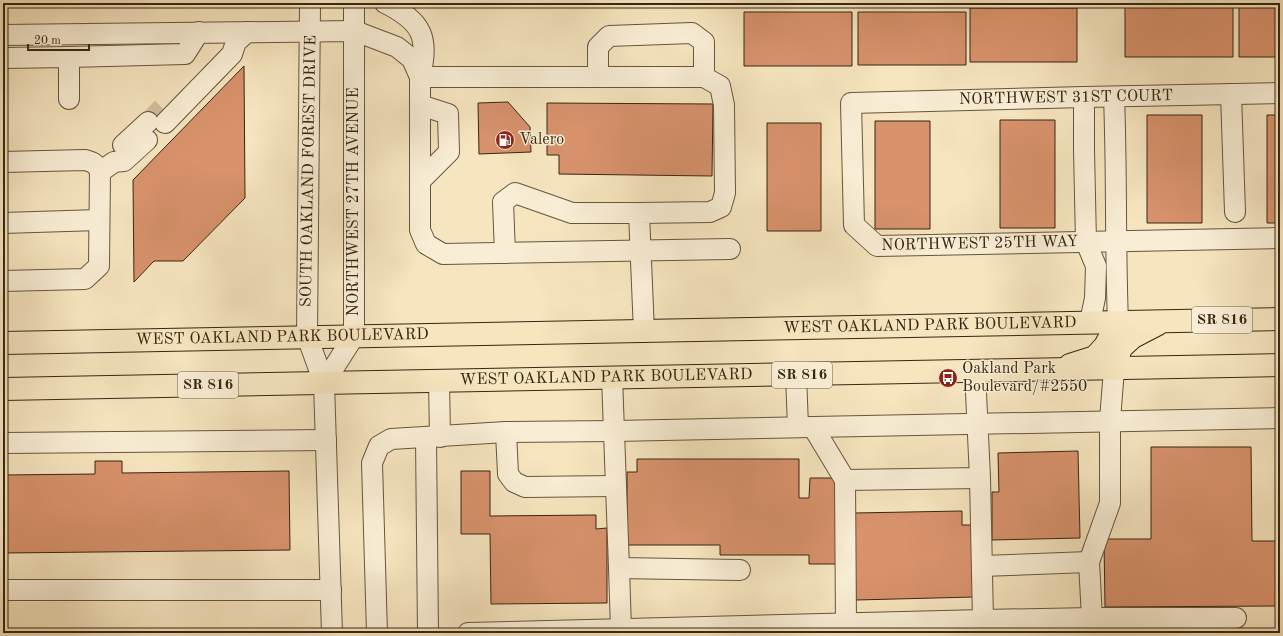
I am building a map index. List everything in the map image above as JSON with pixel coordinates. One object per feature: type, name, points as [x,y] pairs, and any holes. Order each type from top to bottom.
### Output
[{"type":"main road","name":"WEST OAKLAND PARK BOULEVARD","points":[[3,343],[307,336],[644,332],[1280,319]]},
{"type":"main road","points":[[1114,369],[1121,348],[1133,337],[1164,321]]},
{"type":"main road","points":[[1057,369],[1095,357],[1105,346],[1118,322]]},
{"type":"main road","name":"WEST OAKLAND PARK BOULEVARD","points":[[3,389],[1280,365]]},
{"type":"street","name":"SOUTH OAKLAND FOREST DRIVE","points":[[310,3],[307,336],[324,383]]},
{"type":"street","points":[[385,3],[402,12],[416,24],[422,34],[424,58],[420,77],[420,230],[426,244],[443,254],[730,249]]},
{"type":"street","points":[[354,4],[406,3]]},
{"type":"street","name":"NORTHWEST 27TH AVENUE","points":[[324,383],[354,336],[354,4]]},
{"type":"street","points":[[3,35],[199,32],[242,37],[310,31],[355,31],[397,47],[412,59],[420,77]]},
{"type":"street","points":[[3,58],[185,54],[199,32]]},
{"type":"street","points":[[598,77],[598,47],[609,36],[692,33],[704,42],[704,77]]},
{"type":"street","points":[[3,162],[85,160],[98,166],[107,167],[124,162],[224,43],[242,37]]},
{"type":"street","points":[[68,57],[69,99]]},
{"type":"street","points":[[420,77],[704,77],[720,86],[724,105],[725,193],[721,207],[710,212],[572,213],[515,193],[503,202],[505,253]]},
{"type":"street","name":"NORTHWEST 31ST COURT","points":[[851,103],[1280,93]]},
{"type":"street","points":[[1231,94],[1235,212]]},
{"type":"street","points":[[1084,97],[1086,242],[1096,266],[1096,298],[1090,322]]},
{"type":"street","points":[[1114,97],[1116,166],[1115,240],[1118,322]]},
{"type":"street","name":"NORTHWEST 25TH WAY","points":[[851,103],[854,225],[877,246],[1086,242],[1115,240],[1280,238]]},
{"type":"street","points":[[420,105],[448,114],[449,152],[420,181]]},
{"type":"street","points":[[1084,166],[1116,166]]},
{"type":"street","points":[[3,281],[85,279],[99,266],[99,220],[107,167]]},
{"type":"street","points":[[639,213],[644,332]]},
{"type":"street","points":[[3,223],[99,220]]},
{"type":"street","points":[[1092,618],[1089,562],[1110,503],[1110,420],[1114,369]]},
{"type":"street","points":[[975,371],[980,478],[983,620]]},
{"type":"street","points":[[796,375],[805,427],[845,480],[846,624]]},
{"type":"street","points":[[612,377],[621,629]]},
{"type":"street","points":[[428,633],[433,437],[439,381]]},
{"type":"street","points":[[324,383],[332,633]]},
{"type":"street","points":[[378,633],[372,464],[379,446],[391,439],[506,432],[1280,418]]},
{"type":"street","points":[[506,432],[508,474],[514,482],[524,488],[615,486]]},
{"type":"street","points":[[3,443],[326,440]]},
{"type":"street","points":[[845,480],[980,478]]},
{"type":"street","points":[[982,566],[1089,562]]},
{"type":"street","points":[[619,568],[740,570]]},
{"type":"street","points":[[3,590],[331,590]]},
{"type":"street","points":[[468,633],[983,620],[1236,618]]},
{"type":"building","points":[[1239,3],[1280,3],[1280,57],[1239,57]]},
{"type":"building","points":[[1125,4],[1233,4],[1233,57],[1125,57]]},
{"type":"building","points":[[970,8],[1077,8],[1077,62],[970,62]]},
{"type":"building","points":[[744,12],[852,12],[852,66],[744,66]]},
{"type":"building","points":[[858,12],[966,12],[966,65],[858,65]]},
{"type":"building","points":[[244,66],[245,198],[183,261],[154,261],[134,282],[133,180]]},
{"type":"building","name":"Valero","points":[[508,102],[530,127],[531,152],[479,154],[478,103]]},
{"type":"building","points":[[547,103],[713,104],[712,176],[559,174],[559,155],[547,155]]},
{"type":"building","points":[[1147,115],[1202,115],[1202,223],[1147,223]]},
{"type":"building","points":[[1267,115],[1280,115],[1280,223],[1267,223]]},
{"type":"building","points":[[1000,120],[1055,120],[1055,228],[1000,228]]},
{"type":"building","points":[[875,121],[930,121],[930,229],[875,229]]},
{"type":"building","points":[[767,123],[821,123],[821,231],[767,231]]},
{"type":"building","points":[[1151,447],[1251,447],[1252,541],[1280,541],[1280,606],[1105,607],[1104,539],[1151,539]]},
{"type":"building","points":[[1078,451],[1080,538],[992,540],[992,492],[999,492],[998,453]]},
{"type":"building","points":[[637,459],[799,459],[799,498],[809,498],[810,478],[839,478],[838,564],[809,564],[809,555],[720,555],[720,545],[627,545],[627,472],[637,472]]},
{"type":"building","points":[[95,461],[122,461],[122,473],[289,471],[290,550],[3,553],[3,475],[95,474]]},
{"type":"building","points":[[461,471],[490,471],[490,516],[596,515],[596,529],[607,528],[607,603],[491,604],[490,534],[461,534]]},
{"type":"building","points":[[962,511],[962,525],[972,525],[974,597],[856,600],[854,513]]},
{"type":"tunnel","points":[[148,122],[163,107]]},
{"type":"place","name":"Valero","points":[[505,140]]},
{"type":"place","name":"Oakland Park Boulevard/#2550","points":[[948,378]]}]
